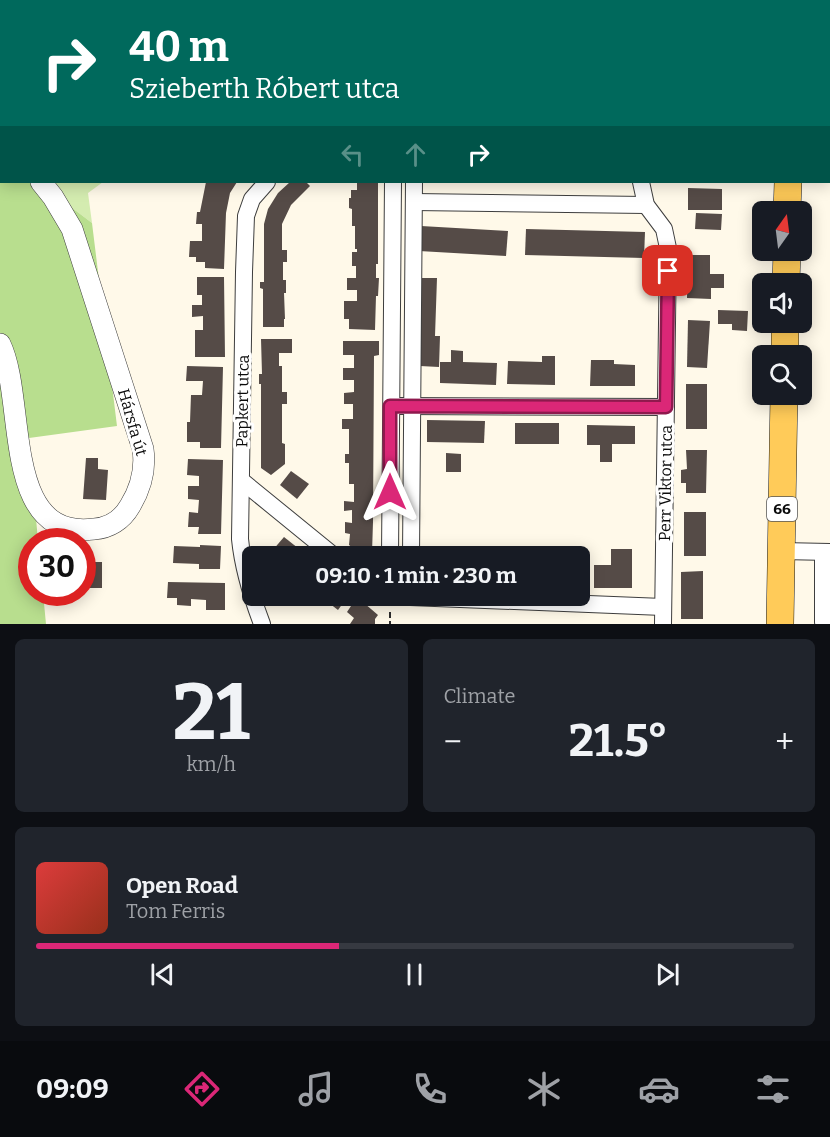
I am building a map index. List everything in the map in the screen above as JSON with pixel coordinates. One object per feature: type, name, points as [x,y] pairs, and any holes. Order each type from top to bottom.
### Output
[{"type":"main road","points":[[788,183],[788,201]]},
{"type":"main road","name":"66","points":[[780,624],[784,405]]},
{"type":"street","name":"Hársfa út","points":[[0,344],[10,373],[20,466],[26,489],[34,504],[47,519],[63,527],[80,531],[116,523],[127,511],[137,494],[145,464],[143,449],[72,229],[42,183]]},
{"type":"street","name":"Papkert utca","points":[[262,624],[243,569],[240,538],[246,216],[252,199],[266,183]]},
{"type":"street","points":[[390,546],[393,183]]},
{"type":"street","points":[[411,546],[414,183]]},
{"type":"street","points":[[414,202],[646,206],[641,183]]},
{"type":"street","name":"Perr Viktor utca","points":[[646,206],[664,229],[668,248],[663,624]]},
{"type":"street","points":[[390,406],[666,407]]},
{"type":"street","points":[[242,481],[322,546]]},
{"type":"street","points":[[781,551],[826,552],[823,622]]},
{"type":"street","points":[[590,604],[663,607]]},
{"type":"green space","points":[[0,183],[39,183],[92,223],[117,426],[29,438],[37,528],[18,528],[18,606],[44,606],[46,624],[0,624]]},
{"type":"green space","points":[[39,183],[102,183],[88,193],[92,223]]},
{"type":"building","points":[[206,183],[236,183],[230,193],[226,213],[224,269],[205,268],[205,262],[196,262],[196,257],[189,257],[190,241],[202,241],[202,224],[196,224],[197,212],[200,212]]},
{"type":"building","points":[[289,183],[307,183],[310,186],[291,205],[282,224],[282,250],[287,250],[287,262],[283,262],[283,280],[286,280],[284,327],[263,327],[263,289],[260,288],[260,282],[264,282],[264,224],[268,209],[278,193]]},
{"type":"building","points":[[357,183],[378,183],[376,278],[379,278],[375,330],[349,329],[349,319],[344,319],[344,301],[357,301],[357,290],[347,290],[347,278],[356,278],[356,266],[352,266],[352,252],[357,252],[355,226],[352,226],[352,209],[349,208],[349,198],[351,198],[351,190],[357,190]]},
{"type":"building","points":[[688,188],[722,189],[722,210],[688,210]]},
{"type":"building","points":[[696,213],[722,214],[721,230],[695,229]]},
{"type":"building","points":[[421,226],[508,231],[506,256],[419,251]]},
{"type":"building","points":[[526,229],[645,232],[644,258],[525,255]]},
{"type":"building","points":[[688,255],[710,255],[710,274],[724,274],[724,288],[711,288],[711,299],[687,298]]},
{"type":"building","points":[[197,277],[224,277],[225,357],[195,357],[195,330],[203,330],[203,316],[192,317],[192,305],[202,305],[202,295],[197,295]]},
{"type":"building","points":[[422,278],[437,278],[435,336],[440,336],[439,367],[420,366]]},
{"type":"building","points":[[718,310],[748,311],[747,331],[732,330],[732,324],[718,324]]},
{"type":"building","points":[[688,320],[710,321],[707,368],[687,367]]},
{"type":"building","points":[[261,339],[292,339],[292,353],[279,353],[279,366],[282,366],[282,392],[287,392],[287,404],[282,404],[282,443],[285,444],[285,464],[271,475],[261,468],[259,374],[262,374]]},
{"type":"building","points":[[343,341],[379,341],[379,355],[374,356],[372,546],[350,546],[350,534],[345,533],[345,522],[352,523],[352,510],[344,511],[344,501],[354,502],[354,484],[349,484],[349,463],[345,463],[345,454],[349,454],[349,429],[342,429],[342,419],[353,419],[353,404],[344,404],[344,393],[354,392],[354,380],[343,380],[343,368],[354,368],[354,355],[343,355]]},
{"type":"building","points":[[451,350],[463,351],[463,362],[497,363],[496,385],[440,383],[440,362],[451,362]]},
{"type":"building","points":[[542,356],[555,356],[555,385],[507,384],[508,361],[542,362]]},
{"type":"building","points":[[591,360],[614,360],[614,364],[635,365],[635,386],[590,386]]},
{"type":"building","points":[[187,366],[223,367],[221,448],[200,448],[200,442],[187,442],[191,395],[202,395],[203,381],[186,381]]},
{"type":"building","points":[[686,384],[707,384],[707,429],[686,429]]},
{"type":"building","points":[[427,420],[485,421],[484,443],[427,442]]},
{"type":"building","points":[[515,423],[559,423],[559,444],[515,444]]},
{"type":"building","points":[[587,425],[635,426],[635,444],[612,444],[612,462],[600,462],[600,445],[587,445]]},
{"type":"building","points":[[686,450],[707,450],[706,493],[686,493],[686,483],[681,483],[681,470],[687,469]]},
{"type":"building","points":[[446,453],[461,454],[461,472],[446,472]]},
{"type":"building","points":[[86,458],[98,458],[98,469],[108,470],[106,500],[83,499]]},
{"type":"building","points":[[188,459],[223,460],[221,534],[198,534],[199,527],[188,527],[189,512],[198,513],[199,500],[188,499],[188,486],[199,486],[199,476],[187,475]]},
{"type":"building","points":[[291,471],[309,484],[297,499],[280,485]]},
{"type":"building","points":[[684,512],[706,512],[706,556],[684,556]]},
{"type":"building","points":[[284,537],[295,546],[276,546]]},
{"type":"building","points":[[200,545],[221,546],[220,569],[199,569],[199,564],[173,563],[174,546],[200,547]]},
{"type":"building","points":[[611,549],[632,549],[632,588],[594,588],[594,565],[611,565]]},
{"type":"building","points":[[96,562],[102,562],[102,588],[96,588]]},
{"type":"building","points":[[703,571],[703,619],[681,619],[681,572]]},
{"type":"building","points":[[168,582],[225,583],[225,610],[206,610],[206,600],[191,599],[191,606],[177,605],[177,598],[167,598]]},
{"type":"building","points":[[351,606],[368,606],[378,615],[375,624],[350,624],[354,618],[347,612]]},
{"type":"route","points":[[390,492],[390,406],[666,407],[668,271]]}]
